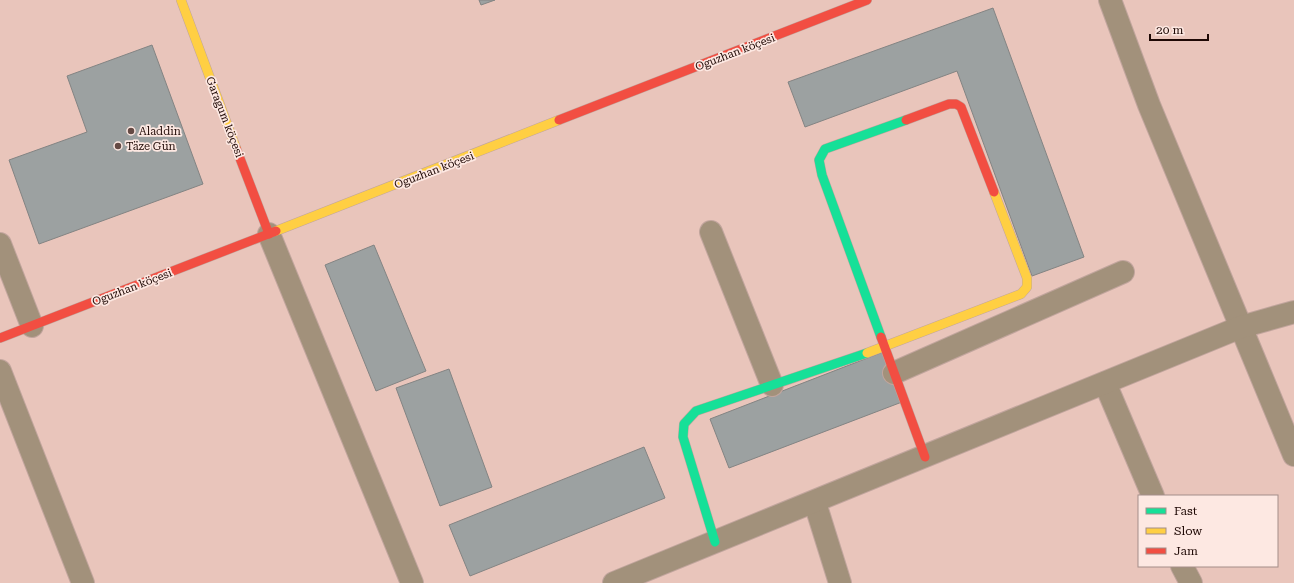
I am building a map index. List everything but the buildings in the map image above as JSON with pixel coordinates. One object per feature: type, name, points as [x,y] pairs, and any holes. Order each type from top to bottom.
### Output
[{"type":"street","name":"Garagum köçesi","points":[[181,0],[269,234]]},
{"type":"street","name":"Oguzhan köçesi","points":[[0,338],[867,0]]},
{"type":"street","points":[[1110,0],[1149,105],[1294,455]]},
{"type":"street","points":[[715,542],[683,437],[684,424],[696,411],[885,347],[1021,294],[1027,288],[1027,278],[961,107],[956,104],[949,104],[825,149],[819,160],[822,175],[885,347],[894,373],[925,457]]},
{"type":"street","points":[[711,232],[772,385]]},
{"type":"street","points":[[269,234],[412,583]]},
{"type":"street","points":[[0,244],[32,326]]},
{"type":"street","points":[[894,373],[1123,272]]},
{"type":"street","points":[[614,583],[1241,327],[1294,312]]},
{"type":"street","points":[[0,371],[83,583]]},
{"type":"street","points":[[1105,383],[1153,495]]},
{"type":"street","points":[[815,502],[840,583]]},
{"type":"street","points":[[1183,567],[1191,583]]},
{"type":"traffic: fast","points":[[881,337],[822,175],[819,160],[825,149],[906,120]]},
{"type":"traffic: fast","points":[[715,542],[683,437],[684,424],[696,411],[867,353]]},
{"type":"traffic: slow","points":[[181,0],[236,148]]},
{"type":"traffic: slow","points":[[276,231],[559,120]]},
{"type":"traffic: slow","points":[[867,353],[1021,294],[1027,287],[1027,278],[994,192]]},
{"type":"traffic: jam","points":[[559,120],[867,0]]},
{"type":"traffic: jam","points":[[906,120],[949,104],[956,104],[961,107],[994,192]]},
{"type":"traffic: jam","points":[[236,148],[269,234]]},
{"type":"traffic: jam","points":[[0,338],[276,231]]},
{"type":"traffic: jam","points":[[881,337],[925,457]]},
{"type":"place","name":"Aladdin","points":[[131,131]]},
{"type":"place","name":"Täze Gün","points":[[118,146]]}]
